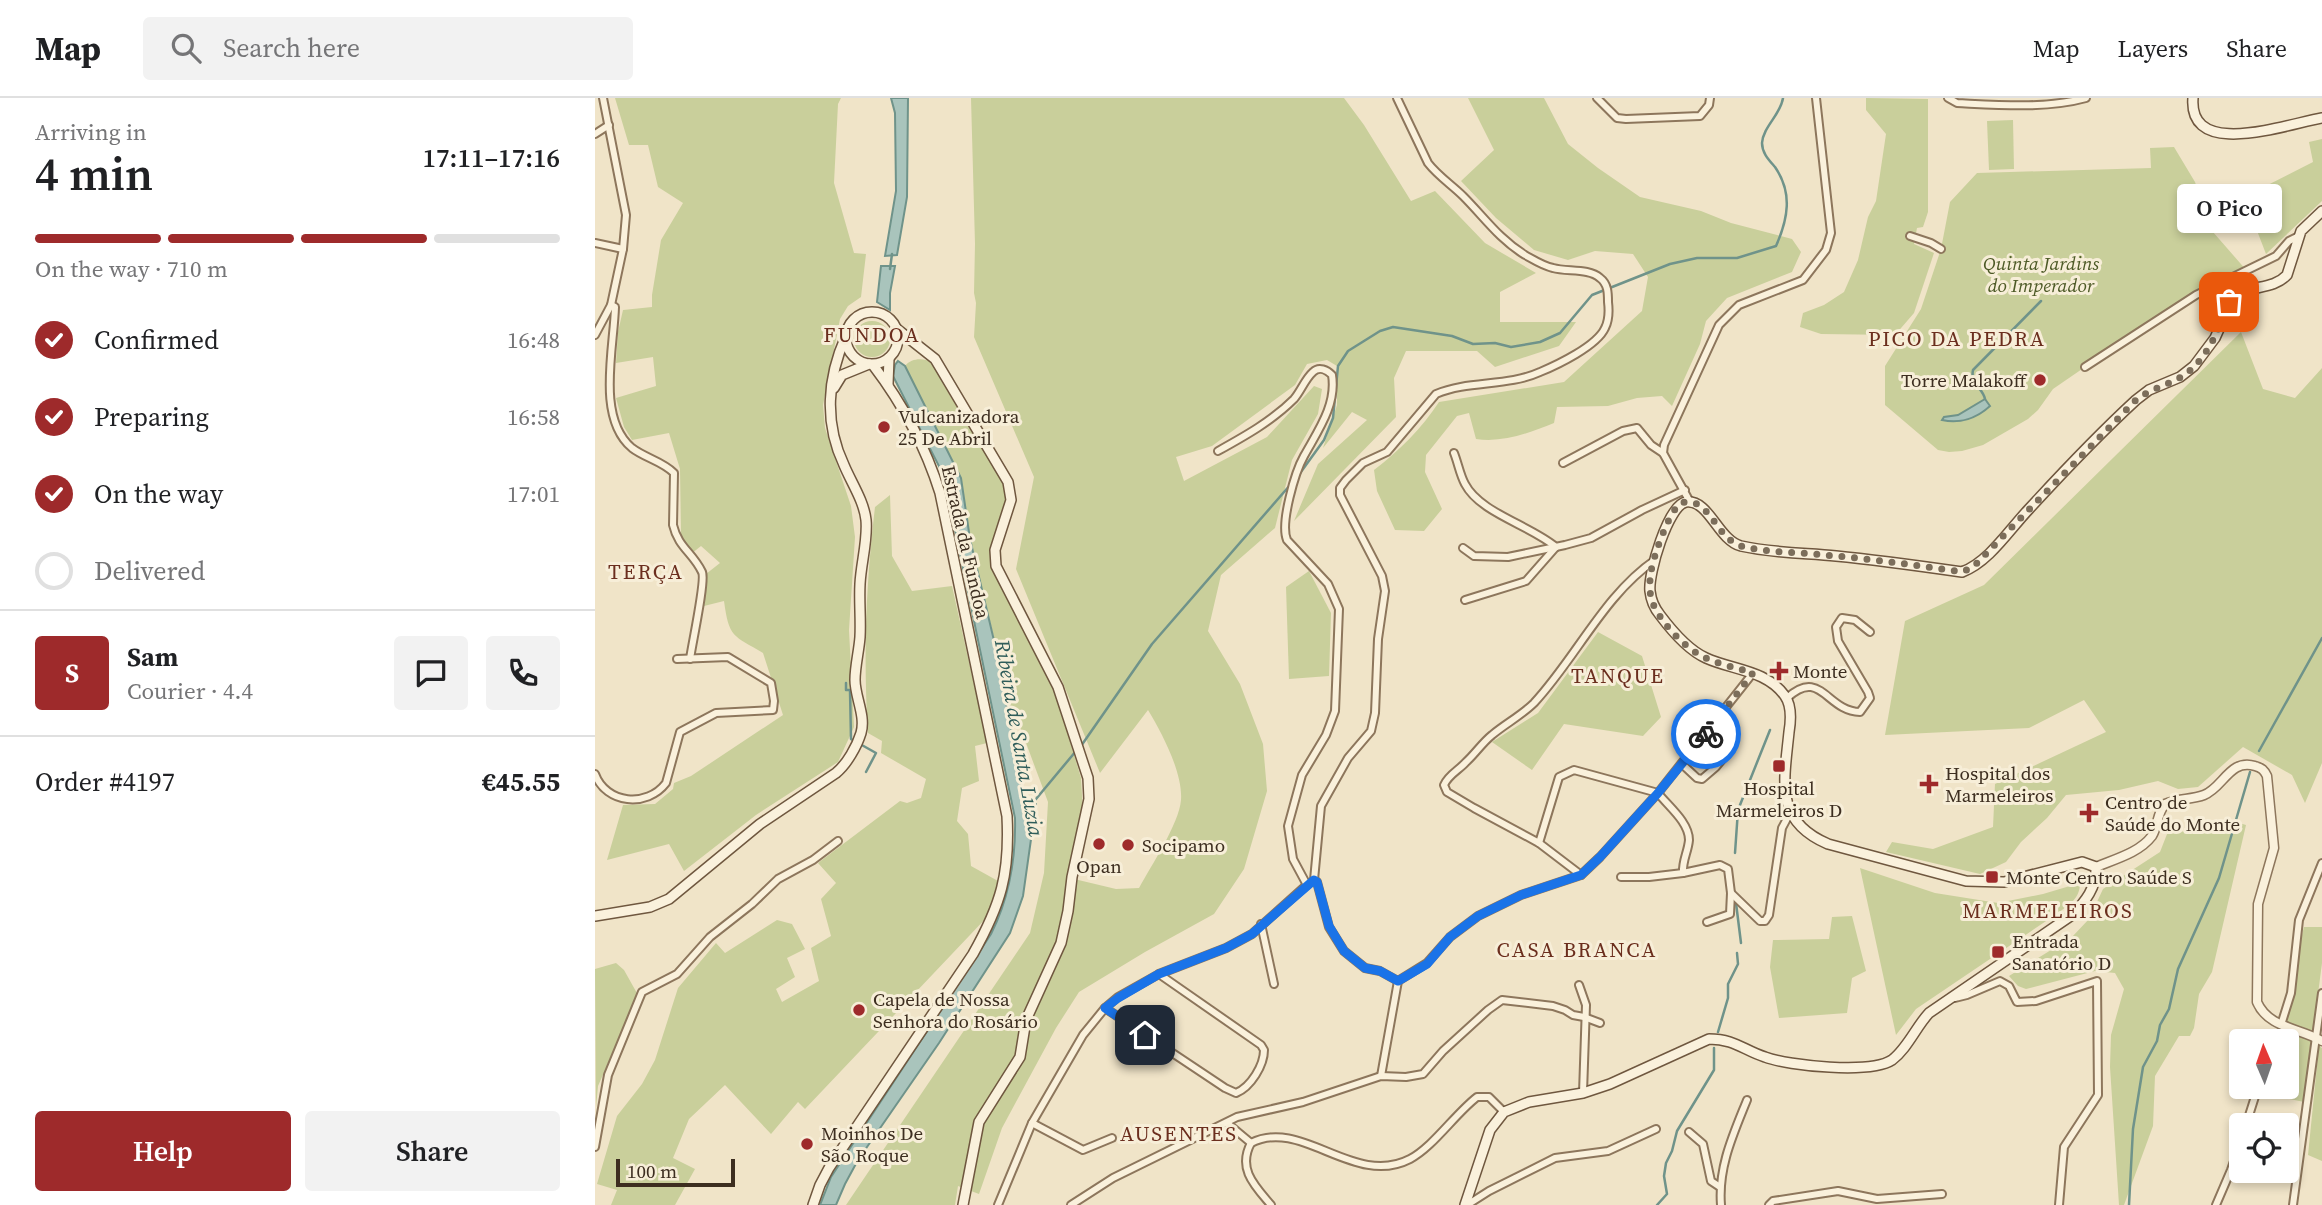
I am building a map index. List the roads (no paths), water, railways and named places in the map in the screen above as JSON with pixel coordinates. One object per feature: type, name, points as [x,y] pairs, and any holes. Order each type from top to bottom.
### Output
[{"type":"main road","points":[[2193,98],[2193,108],[2198,121],[2215,132],[2227,135],[2322,118]]},
{"type":"main road","points":[[1466,1205],[1490,1130],[1504,1112],[1529,1102],[1583,1093],[1625,1078],[1709,1039],[1725,1039],[1765,1057],[1787,1062],[1857,1068],[1879,1066],[1895,1058],[1918,1024],[1946,999],[2072,915],[2087,899],[2096,879],[2096,867],[2082,862],[2004,882],[1966,881],[1828,844],[1812,837],[1790,813],[1786,786],[1791,720],[1787,698],[1771,681],[1696,653],[1658,613],[1650,593],[1651,569],[1675,509],[1683,502],[1691,502],[1704,509],[1724,536],[1737,545],[1753,549],[1962,572],[1973,567],[2136,400],[2149,390],[2180,377],[2194,366],[2215,338],[2233,298],[2238,293],[2264,288],[2287,275],[2297,237],[2322,211]]},
{"type":"main road","points":[[595,916],[650,907],[669,899],[761,824],[840,770],[860,736],[862,726],[855,678],[860,640],[859,597],[866,522],[862,503],[839,456],[832,431],[830,396],[839,351],[850,324],[865,313],[875,312],[890,319],[897,330],[935,359],[997,461],[1010,489],[1011,500],[995,550],[996,566],[1051,670],[1087,778],[1089,799],[1061,943],[1026,1020],[1020,1057],[979,1122],[963,1205]]},
{"type":"main road","points":[[888,384],[892,355],[898,341],[897,330]]},
{"type":"main road","points":[[846,336],[852,355],[859,361],[871,364]]},
{"type":"main road","points":[[830,396],[842,375],[892,355],[923,349]]},
{"type":"main road","name":"Estrada da Fundoa","points":[[813,1205],[829,1168],[973,954],[989,925],[1003,887],[1007,866],[1007,816],[940,493],[931,463],[888,384],[871,364]]},
{"type":"street","points":[[595,335],[611,305],[623,249],[626,215],[603,98]]},
{"type":"street","points":[[1397,98],[1428,163],[1463,195],[1496,233],[1545,266],[1592,273],[1601,278],[1608,288],[1609,312],[1605,330],[1596,339],[1536,374],[1509,381],[1445,390],[1436,394],[1387,452],[1363,463],[1340,488],[1340,495],[1382,576],[1385,591],[1378,639],[1375,713],[1371,731],[1348,758],[1321,806],[1314,880],[1317,882],[1329,926],[1344,951],[1365,968],[1380,971],[1398,981]]},
{"type":"street","points":[[1597,98],[1617,118],[1626,119],[1700,116],[1709,105],[1710,98]]},
{"type":"street","points":[[1663,453],[1664,445],[1719,325],[1739,305],[1803,280],[1826,250],[1831,233],[1816,98]]},
{"type":"street","points":[[1948,98],[1957,103],[2024,104],[2058,103],[2086,98]]},
{"type":"street","points":[[595,134],[609,125]]},
{"type":"street","points":[[1910,236],[1941,249]]},
{"type":"street","points":[[2085,368],[2196,295],[2276,256],[2289,241],[2297,237]]},
{"type":"street","points":[[595,243],[623,249]]},
{"type":"street","points":[[611,305],[615,307],[610,399],[614,418],[623,439],[632,448],[674,473],[674,533],[679,544],[703,573],[690,659]]},
{"type":"street","points":[[1218,452],[1280,412],[1298,395],[1313,372],[1320,369],[1328,371],[1333,380],[1331,400],[1318,434],[1302,459],[1284,518],[1287,540],[1328,584],[1336,599],[1339,618],[1335,711],[1326,734],[1302,775],[1288,826],[1293,859],[1307,885]]},
{"type":"street","points":[[1563,463],[1631,429],[1642,431],[1651,445],[1663,453],[1691,502]]},
{"type":"street","points":[[1454,453],[1466,486],[1489,509],[1541,534],[1556,547]]},
{"type":"street","points":[[1463,548],[1474,556],[1508,557],[1591,538],[1641,510],[1685,490]]},
{"type":"street","points":[[1465,600],[1526,580],[1556,547]]},
{"type":"street","points":[[1581,875],[1539,843],[1444,789],[1446,780],[1467,762],[1490,736],[1534,703],[1575,654],[1611,604],[1642,569],[1655,560]]},
{"type":"street","points":[[1787,698],[1799,688],[1812,687],[1845,708],[1860,712],[1870,698],[1838,641],[1836,627],[1841,616],[1855,620],[1870,632]]},
{"type":"street","points":[[595,774],[599,784],[609,793],[628,799],[644,799],[666,783],[680,732],[716,713],[773,710],[771,683],[728,657],[677,659]]},
{"type":"street","points":[[1381,1076],[1398,981],[1427,964],[1450,937],[1478,916],[1521,895],[1581,875],[1658,793],[1753,673]]},
{"type":"street","points":[[1682,764],[1697,778],[1702,779],[1732,747]]},
{"type":"street","points":[[2096,867],[2131,853],[2153,835],[2161,808],[2165,804],[2203,795],[2232,769],[2242,765],[2250,764],[2263,769],[2267,776],[2274,848],[2258,904],[2256,996],[2263,1013],[2284,1026],[2319,1040]]},
{"type":"street","points":[[1539,843],[1559,777],[1574,770],[1658,793],[1686,828],[1689,839],[1683,873]]},
{"type":"street","points":[[1731,892],[1760,921],[1765,921],[1769,915],[1782,828],[1790,813]]},
{"type":"street","points":[[595,1147],[608,1075],[642,992],[677,974],[710,937],[752,904],[778,879],[813,860],[838,841]]},
{"type":"street","points":[[2283,1029],[2291,993],[2299,920],[2322,863]]},
{"type":"street","points":[[1621,877],[1649,877],[1725,866],[1728,869],[1731,892],[1730,914],[1707,922]]},
{"type":"street","points":[[998,1205],[1032,1123],[1083,1035],[1105,1008],[1159,974],[1226,948],[1252,934],[1314,880]]},
{"type":"street","points":[[1261,924],[1273,984]]},
{"type":"street","points":[[1105,1008],[1225,1088],[1236,1093],[1243,1090],[1262,1063],[1264,1050],[1261,1045],[1159,974]]},
{"type":"street","points":[[1946,999],[1967,995],[2000,981],[2009,986],[2017,1002],[2036,1000],[2097,981],[2098,1095],[2064,1147],[2059,1205]]},
{"type":"street","points":[[1579,985],[1586,1005],[1583,1093]]},
{"type":"street","points":[[2293,1205],[2319,1040],[2322,993]]},
{"type":"street","points":[[1071,1205],[1114,1178],[1237,1117],[1303,1102],[1381,1076],[1406,1077],[1423,1074],[1443,1051],[1502,1000],[1541,1003],[1600,1023]]},
{"type":"street","points":[[1271,1205],[1247,1172],[1245,1163],[1251,1143],[1268,1137],[1285,1136],[1356,1163],[1383,1166],[1411,1159],[1477,1097],[1489,1097],[1504,1112]]},
{"type":"street","points":[[1721,1205],[1720,1187],[1725,1154],[1747,1100]]},
{"type":"street","points":[[1032,1123],[1083,1150],[1112,1138]]},
{"type":"street","points":[[1227,1123],[1251,1143]]},
{"type":"street","points":[[1466,1205],[1555,1158],[1608,1151],[1656,1129]]},
{"type":"street","points":[[1689,1132],[1703,1144],[1711,1181],[1720,1187]]},
{"type":"street","points":[[2216,1205],[2229,1175]]},
{"type":"street","points":[[1769,1205],[1773,1201],[1838,1191],[1877,1199],[1910,1201],[1942,1194]]},
{"type":"water","points":[[891,98],[908,98],[907,197],[897,255],[885,256],[896,191],[895,113]]},
{"type":"water","points":[[881,266],[895,266],[890,310],[877,302]]},
{"type":"water","points":[[898,361],[905,366],[961,478],[970,539],[996,649],[1025,802],[1030,800],[1036,804],[1023,896],[1010,933],[939,1043],[858,1160],[836,1205],[820,1205],[831,1177],[991,934],[1007,892],[1014,848],[1015,818],[948,496],[941,470],[893,376]]},
{"type":"water","points":[[1985,399],[1990,406],[1974,417],[1955,421],[1942,420],[1944,417],[1958,415]]},
{"type":"waterway","points":[[1298,476],[1324,440],[1333,418],[1338,366],[1348,351],[1380,331],[1393,327],[1452,336],[1473,344],[1495,343],[1511,347],[1540,342],[1560,333],[1592,295],[1670,264],[1697,258],[1737,258],[1776,246],[1786,216],[1786,196],[1781,177],[1768,159],[1762,143],[1765,131],[1779,110],[1783,98]]},
{"type":"waterway","name":"Ribeira de Santa Luzia","points":[[890,269],[892,254]]},
{"type":"waterway","points":[[1985,399],[1973,379],[1973,370],[2041,301]]},
{"type":"waterway","points":[[1081,746],[1152,644],[1291,484]]},
{"type":"waterway","points":[[2259,751],[2322,638]]},
{"type":"waterway","points":[[846,683],[846,690],[850,690],[851,739],[854,741]]},
{"type":"waterway","points":[[1735,853],[1738,810],[1770,730]]},
{"type":"waterway","points":[[860,744],[876,753],[866,772]]},
{"type":"waterway","points":[[1031,805],[1076,751]]},
{"type":"waterway","points":[[2129,1205],[2133,1129],[2143,1067],[2157,1041],[2160,1025],[2169,1009],[2178,969],[2219,878],[2250,772]]},
{"type":"waterway","points":[[1736,903],[1741,943]]},
{"type":"waterway","points":[[1718,1032],[1728,998],[1728,984],[1738,964],[1737,953]]},
{"type":"waterway","points":[[1657,1205],[1667,1194],[1664,1176],[1666,1163],[1677,1131],[1714,1070],[1714,1048]]},
{"type":"place","name":"O Pico","points":[[2229,302]]},
{"type":"place","name":"Torre Malakoff","points":[[2040,380]]},
{"type":"place","name":"Vulcanizadora 25 De Abril","points":[[884,427]]},
{"type":"place","name":"Monte","points":[[1779,671]]},
{"type":"place","name":"Hospital Marmeleiros D","points":[[1779,766]]},
{"type":"place","name":"Hospital dos Marmeleiros","points":[[1929,784]]},
{"type":"place","name":"Centro de Saúde do Monte","points":[[2089,813]]},
{"type":"place","name":"Opan","points":[[1099,844]]},
{"type":"place","name":"Socipamo","points":[[1128,845]]},
{"type":"place","name":"Monte Centro Saúde S","points":[[1992,877]]},
{"type":"place","name":"Entrada Sanatório D","points":[[1998,952]]},
{"type":"place","name":"Capela de Nossa Senhora do Rosário","points":[[859,1010]]},
{"type":"place","name":"Moinhos De São Roque","points":[[807,1144]]},
{"type":"district","name":"FUNDOA","points":[[872,335]]},
{"type":"district","name":"PICO DA PEDRA","points":[[1957,339]]},
{"type":"district","name":"TERÇA","points":[[646,572]]},
{"type":"district","name":"TANQUE","points":[[1618,676]]},
{"type":"district","name":"MARMELEIROS","points":[[2048,911]]},
{"type":"district","name":"CASA BRANCA","points":[[1577,950]]},
{"type":"district","name":"AUSENTES","points":[[1179,1134]]},
{"type":"park label","name":"Quinta Jardins do Imperador","points":[[2041,274]]}]
